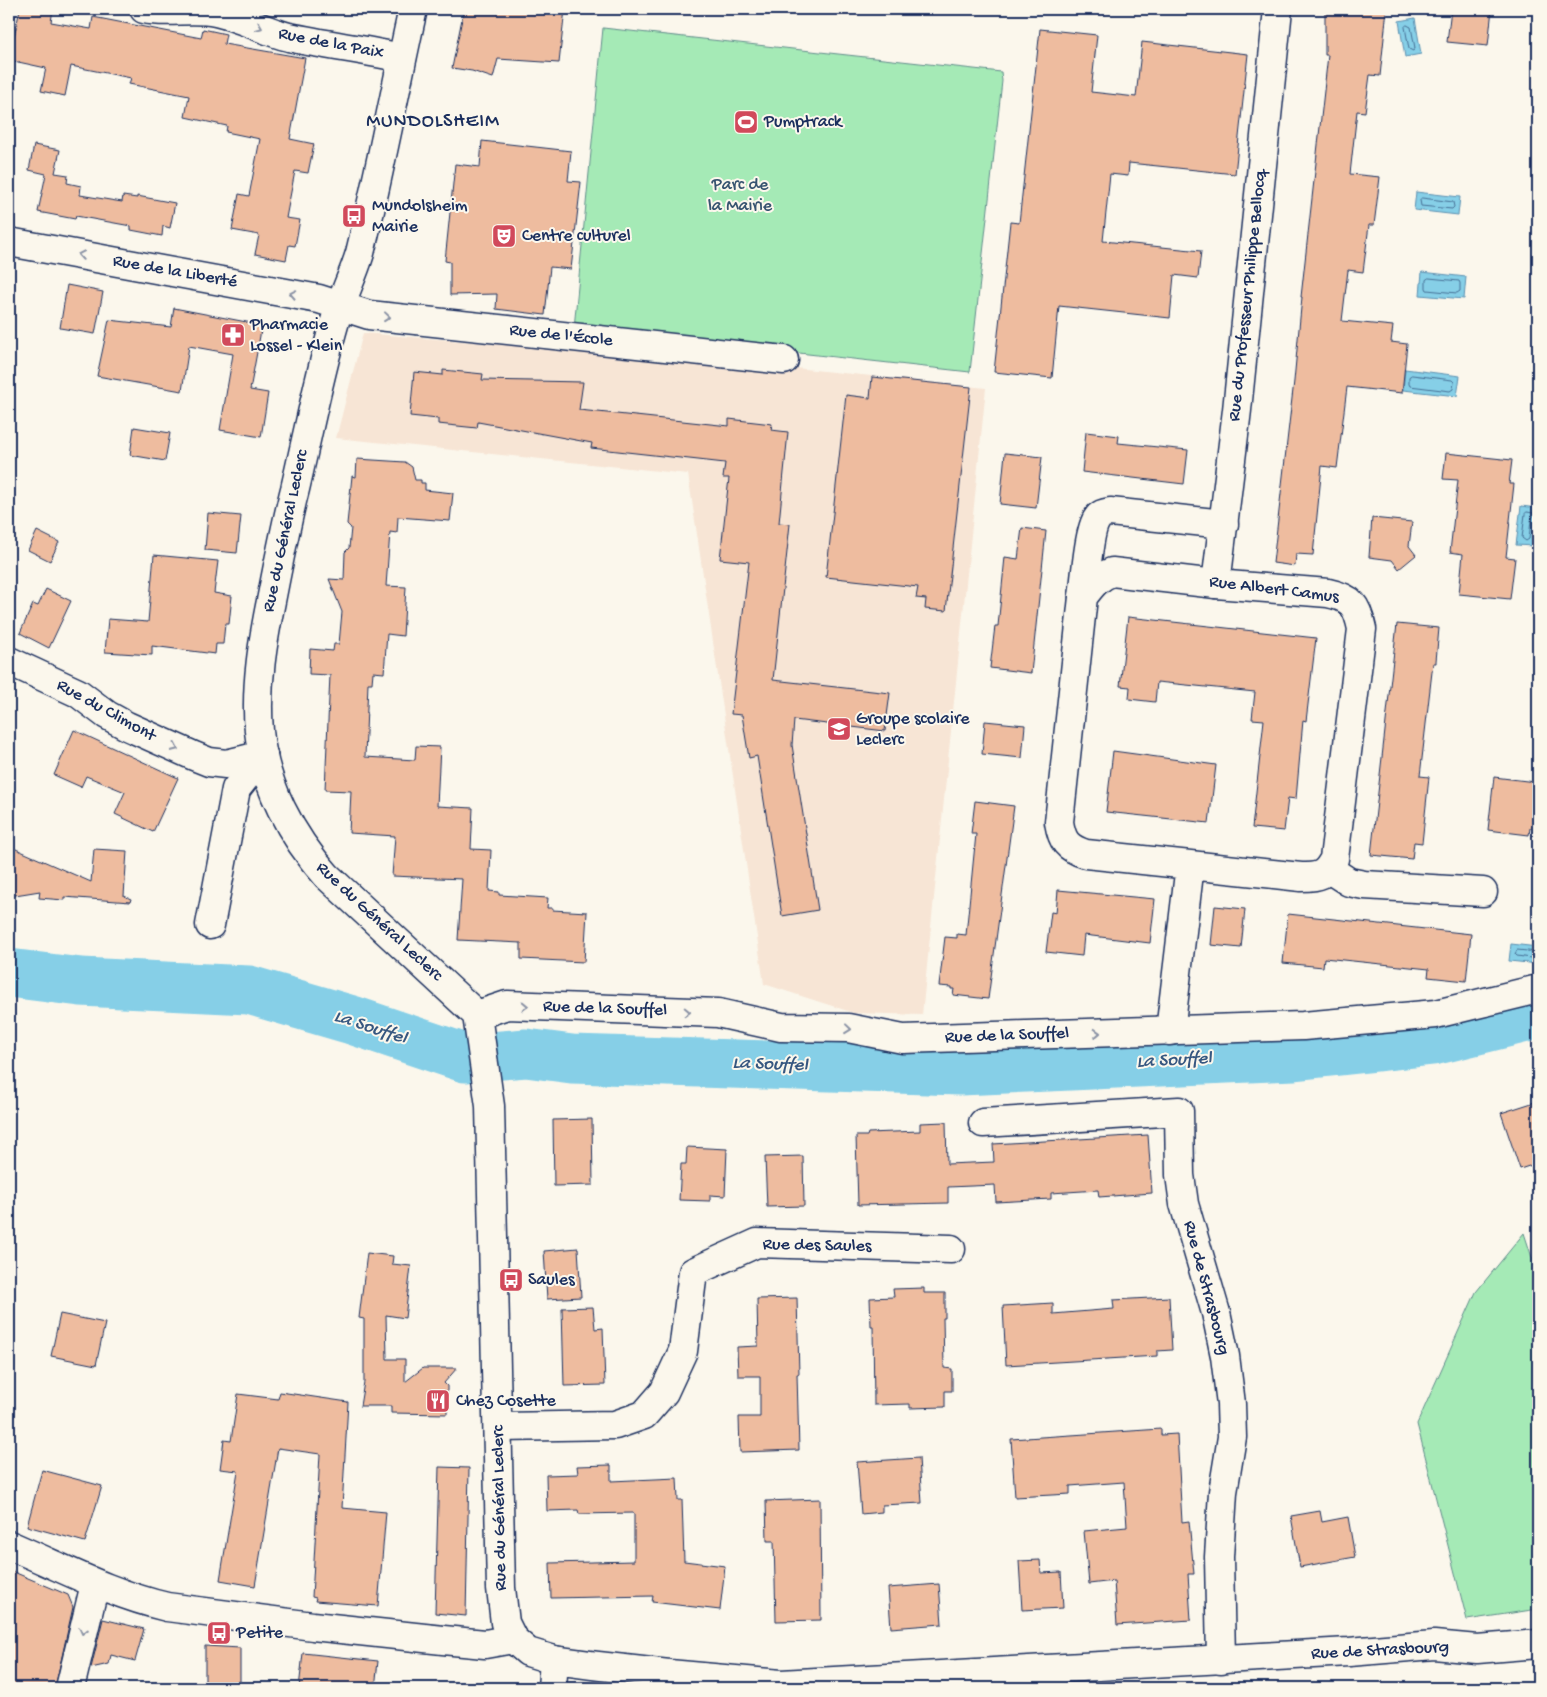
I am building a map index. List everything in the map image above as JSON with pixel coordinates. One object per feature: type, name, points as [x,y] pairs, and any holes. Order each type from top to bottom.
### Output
[{"type":"street","name":"Rue de la Paix","points":[[144,9],[156,11],[214,11],[228,14],[289,37],[402,58]]},
{"type":"street","name":"Rue du Général Leclerc","points":[[413,9],[359,254],[340,306],[326,355],[268,615],[258,683],[259,732],[272,788],[280,808],[315,863],[479,1026],[490,1106],[501,1588],[505,1623],[513,1639]]},
{"type":"street","name":"Rue du Professeur Philippe Bellocq","points":[[1216,584],[1224,524],[1278,9]]},
{"type":"street","name":"Rue de la Liberté","points":[[9,242],[302,296],[340,306]]},
{"type":"street","name":"Rue de l'École","points":[[340,306],[369,315],[784,360]]},
{"type":"street","points":[[1224,524],[1110,512],[1102,514],[1095,521],[1092,531],[1084,597],[1059,822],[1061,834],[1066,844],[1074,850],[1086,854],[1301,877],[1313,877],[1323,874],[1329,869],[1349,882],[1364,885],[1483,892]]},
{"type":"street","name":"Rue Albert Camus","points":[[1084,597],[1097,580],[1112,572],[1216,584],[1328,593],[1349,600],[1357,608],[1362,629],[1336,848],[1334,859],[1329,869]]},
{"type":"street","name":"Rue du Climont","points":[[9,661],[78,693],[106,715],[127,726],[209,762],[226,764],[263,755]]},
{"type":"street","points":[[210,925],[236,789],[263,755]]},
{"type":"street","points":[[1170,1031],[1190,865]]},
{"type":"street","name":"Rue de la Souffel","points":[[479,1026],[507,1005],[718,1013],[781,1027],[848,1028],[903,1039],[1170,1031],[1303,1026],[1436,1014],[1538,989]]},
{"type":"street","name":"Rue de Strasbourg","points":[[983,1123],[1179,1111],[1180,1174],[1184,1204],[1216,1313],[1225,1356],[1231,1404],[1232,1437],[1224,1492],[1219,1557],[1221,1660]]},
{"type":"street","name":"Rue des Saules","points":[[498,1427],[615,1425],[644,1415],[664,1392],[683,1351],[693,1272],[757,1243],[951,1250]]},
{"type":"street","points":[[9,1545],[94,1584],[144,1602],[190,1611],[485,1644],[513,1639]]},
{"type":"street","points":[[70,1688],[94,1584]]},
{"type":"street","name":"Rue de Strasbourg","points":[[513,1639],[528,1652],[554,1660],[781,1686],[1051,1679],[1221,1660],[1434,1646],[1477,1649],[1538,1644]]},
{"type":"street","points":[[552,1688],[554,1660]]},
{"type":"shaded area","name":"Groupe scolaire Leclerc","points":[[363,333],[795,368],[986,388],[922,1015],[854,1013],[764,984],[688,474],[336,438]]},
{"type":"green space","name":"Parc de la Mairie","points":[[603,28],[1001,72],[1002,81],[970,372],[574,328]]},
{"type":"green space","points":[[1524,1233],[1538,1276],[1538,1609],[1467,1620],[1417,1424],[1476,1292]]},
{"type":"water","points":[[1415,18],[1421,54],[1405,57],[1399,21]]},
{"type":"water","points":[[1416,192],[1460,197],[1458,215],[1414,210]]},
{"type":"water","points":[[1422,272],[1466,277],[1464,299],[1420,295]]},
{"type":"water","points":[[1405,369],[1460,376],[1457,396],[1403,390]]},
{"type":"water","points":[[1521,506],[1537,508],[1533,546],[1516,545]]},
{"type":"water","points":[[1511,944],[1538,947],[1538,964],[1509,961]]},
{"type":"building","points":[[20,9],[53,9],[51,22],[91,29],[93,17],[201,38],[203,29],[226,34],[224,44],[305,58],[290,139],[314,144],[308,173],[295,171],[286,218],[300,220],[295,246],[289,245],[286,260],[255,254],[259,235],[232,230],[239,194],[249,196],[260,139],[226,132],[227,126],[185,117],[189,96],[129,84],[131,78],[71,66],[65,96],[41,91],[46,68],[9,60]]},
{"type":"building","points":[[464,9],[565,9],[559,63],[498,59],[493,78],[472,71],[452,68]]},
{"type":"building","points":[[1325,9],[1387,9],[1380,76],[1370,75],[1365,112],[1357,111],[1350,174],[1380,177],[1374,225],[1369,225],[1363,272],[1348,270],[1342,321],[1393,326],[1391,342],[1407,344],[1402,393],[1347,387],[1337,468],[1322,466],[1313,555],[1296,554],[1295,566],[1273,563],[1328,55],[1325,55]]},
{"type":"building","points":[[1451,9],[1492,9],[1488,46],[1447,42]]},
{"type":"building","points":[[1040,29],[1097,35],[1091,92],[1136,97],[1142,42],[1248,54],[1235,174],[1129,163],[1128,176],[1110,174],[1103,241],[1201,251],[1198,278],[1174,275],[1170,318],[1059,306],[1052,378],[994,372],[1010,222],[1019,223]]},
{"type":"building","name":"Centre culturel","points":[[482,141],[571,151],[568,181],[581,182],[571,269],[550,267],[545,315],[496,309],[497,294],[450,295],[450,262],[445,261],[455,164],[480,167]]},
{"type":"building","points":[[34,145],[60,150],[55,173],[68,175],[67,183],[81,186],[80,195],[122,202],[123,196],[137,198],[137,196],[175,203],[170,228],[163,226],[162,236],[131,230],[131,226],[76,216],[75,219],[38,212],[46,174],[29,170]]},
{"type":"building","points":[[67,285],[103,292],[95,334],[60,328]]},
{"type":"building","points":[[174,308],[262,325],[250,390],[268,393],[261,437],[220,430],[233,354],[189,346],[182,391],[97,376],[109,320],[171,327]]},
{"type":"building","points":[[443,370],[483,374],[482,380],[583,382],[579,410],[729,426],[729,419],[772,424],[771,430],[788,432],[779,523],[790,524],[773,680],[890,693],[885,731],[794,720],[792,745],[818,910],[782,916],[757,756],[749,758],[742,715],[731,714],[749,562],[720,559],[729,478],[723,478],[725,463],[591,448],[592,443],[478,422],[477,428],[438,424],[438,419],[410,416],[414,372],[443,375]]},
{"type":"building","points":[[872,377],[971,387],[946,611],[925,609],[926,599],[916,598],[918,587],[826,577],[846,395],[870,398]]},
{"type":"building","points":[[134,427],[170,433],[165,461],[130,455]]},
{"type":"building","points":[[1086,432],[1119,436],[1118,443],[1188,450],[1184,484],[1082,472]]},
{"type":"building","points":[[1005,453],[1042,457],[1036,508],[1000,504]]},
{"type":"building","points":[[1446,453],[1512,460],[1509,484],[1514,484],[1506,557],[1515,558],[1510,599],[1459,594],[1463,554],[1450,552],[1458,480],[1443,479]]},
{"type":"building","points":[[357,459],[405,462],[412,467],[415,480],[421,480],[421,483],[425,483],[425,490],[453,493],[450,521],[398,517],[397,533],[390,532],[386,586],[406,587],[403,636],[387,634],[384,673],[373,672],[372,683],[368,683],[365,757],[415,760],[416,746],[440,747],[437,806],[473,808],[471,849],[491,850],[489,891],[499,892],[499,895],[548,898],[547,908],[552,908],[552,910],[587,912],[584,962],[521,959],[521,943],[458,940],[462,879],[392,876],[395,836],[349,833],[351,791],[325,790],[330,675],[309,674],[310,649],[333,651],[334,644],[339,644],[342,612],[329,579],[344,580],[345,552],[349,548],[351,528],[347,524],[352,476],[356,477]]},
{"type":"building","points":[[208,513],[241,516],[237,553],[205,550]]},
{"type":"building","points":[[1372,518],[1412,522],[1409,546],[1416,555],[1399,569],[1392,560],[1369,557]]},
{"type":"building","points":[[1022,528],[1046,531],[1031,673],[990,668],[995,626],[998,626],[1005,557],[1018,559]]},
{"type":"building","points":[[37,531],[59,542],[50,561],[28,550]]},
{"type":"building","points":[[154,555],[218,561],[214,593],[232,596],[229,624],[225,624],[223,644],[216,644],[215,654],[152,646],[152,655],[105,652],[108,619],[148,622]]},
{"type":"building","points":[[46,589],[71,601],[49,648],[20,633],[33,604],[38,606]]},
{"type":"building","points":[[1128,617],[1316,638],[1306,721],[1303,720],[1296,799],[1288,798],[1284,831],[1252,828],[1264,720],[1252,719],[1255,692],[1157,682],[1155,702],[1129,699],[1130,687],[1120,686]]},
{"type":"building","points":[[1397,624],[1439,628],[1420,776],[1429,777],[1422,843],[1414,842],[1412,859],[1371,855]]},
{"type":"building","points":[[985,721],[1025,725],[1022,758],[982,754]]},
{"type":"building","points":[[74,730],[178,778],[153,832],[115,814],[125,792],[86,776],[81,787],[54,775]]},
{"type":"building","points":[[1113,751],[1216,765],[1209,823],[1106,812]]},
{"type":"building","points":[[1494,777],[1535,782],[1533,798],[1538,799],[1536,829],[1530,828],[1529,835],[1488,830]]},
{"type":"building","points":[[975,801],[1014,806],[988,999],[953,995],[954,989],[951,989],[951,987],[939,986],[945,937],[957,938],[957,934],[966,935],[976,834],[971,834]]},
{"type":"building","points":[[9,846],[91,882],[94,849],[127,851],[124,896],[131,899],[130,902],[64,897],[64,900],[39,898],[40,891],[9,896]]},
{"type":"building","points":[[1058,890],[1155,899],[1150,943],[1084,935],[1082,956],[1046,952],[1051,912],[1056,913]]},
{"type":"building","points":[[1215,906],[1245,909],[1241,948],[1211,945]]},
{"type":"building","points":[[1288,914],[1471,934],[1466,981],[1428,977],[1429,969],[1324,958],[1323,967],[1283,963]]},
{"type":"building","points":[[1538,1101],[1538,1163],[1520,1169],[1501,1113]]},
{"type":"building","points":[[592,1119],[593,1185],[554,1186],[553,1120]]},
{"type":"building","points":[[946,1122],[947,1164],[994,1162],[993,1144],[1148,1135],[1152,1193],[1099,1197],[1098,1190],[1051,1193],[1051,1199],[996,1202],[995,1185],[948,1187],[948,1203],[858,1205],[856,1136],[867,1136],[868,1133],[920,1131],[920,1123]]},
{"type":"building","points":[[687,1147],[727,1149],[725,1196],[710,1195],[710,1201],[679,1200],[681,1164],[686,1164]]},
{"type":"building","points":[[803,1156],[804,1206],[767,1207],[765,1157]]},
{"type":"building","points":[[578,1248],[581,1297],[547,1299],[544,1251]]},
{"type":"building","points":[[367,1253],[393,1256],[392,1264],[411,1266],[405,1318],[386,1315],[387,1359],[405,1359],[405,1382],[423,1368],[457,1368],[444,1383],[447,1386],[447,1414],[391,1413],[391,1406],[360,1406],[364,1382],[364,1319],[359,1318]]},
{"type":"building","points":[[924,1288],[924,1293],[945,1293],[945,1318],[943,1318],[944,1368],[952,1369],[952,1391],[945,1391],[945,1407],[910,1408],[910,1404],[874,1405],[873,1326],[871,1326],[870,1298],[894,1297],[893,1289]]},
{"type":"building","points":[[1169,1297],[1172,1350],[1157,1351],[1157,1356],[1006,1365],[1003,1306],[1053,1303],[1053,1314],[1114,1309],[1113,1300]]},
{"type":"building","points":[[797,1298],[799,1450],[740,1452],[739,1417],[760,1417],[760,1376],[738,1376],[737,1347],[758,1346],[757,1299]]},
{"type":"building","points":[[593,1307],[595,1329],[603,1328],[605,1385],[564,1386],[562,1308]]},
{"type":"building","points":[[60,1314],[105,1323],[96,1365],[51,1356]]},
{"type":"building","points":[[280,1392],[348,1402],[342,1508],[386,1512],[378,1606],[315,1601],[316,1598],[312,1597],[320,1454],[278,1448],[255,1586],[220,1580],[238,1471],[220,1469],[224,1440],[231,1441],[238,1394],[278,1399]]},
{"type":"building","points":[[1161,1429],[1161,1435],[1177,1434],[1182,1522],[1189,1521],[1194,1574],[1188,1574],[1191,1620],[1117,1625],[1114,1581],[1089,1584],[1084,1531],[1127,1527],[1124,1482],[1070,1486],[1070,1494],[1015,1497],[1011,1439]]},
{"type":"building","points":[[919,1458],[922,1503],[882,1505],[882,1512],[861,1514],[857,1462]]},
{"type":"building","points":[[611,1465],[611,1481],[677,1478],[678,1500],[682,1500],[684,1561],[725,1566],[720,1610],[652,1602],[653,1596],[551,1598],[550,1563],[634,1561],[634,1513],[579,1514],[578,1510],[547,1511],[546,1475],[578,1474],[577,1466]]},
{"type":"building","points":[[439,1467],[469,1468],[466,1616],[435,1613]]},
{"type":"building","points":[[42,1470],[102,1486],[85,1542],[27,1526]]},
{"type":"building","points":[[820,1499],[821,1620],[776,1621],[774,1541],[767,1541],[766,1501]]},
{"type":"building","points":[[1320,1511],[1322,1522],[1348,1517],[1355,1557],[1300,1567],[1291,1516]]},
{"type":"building","points":[[1040,1560],[1041,1573],[1061,1572],[1063,1608],[1022,1610],[1019,1561]]},
{"type":"building","points":[[9,1570],[68,1595],[73,1607],[55,1688],[9,1688]]},
{"type":"building","points":[[939,1584],[942,1624],[891,1628],[888,1588]]},
{"type":"building","points":[[103,1619],[144,1629],[135,1661],[111,1655],[109,1664],[91,1668]]},
{"type":"building","points":[[205,1646],[240,1648],[240,1688],[205,1688]]},
{"type":"building","points":[[303,1653],[378,1661],[375,1688],[299,1688]]},
{"type":"waterway","name":"La Souffel","points":[[9,973],[81,982],[249,990],[352,1020],[465,1058],[526,1053],[572,1059],[960,1071],[1294,1056],[1433,1041],[1538,1015]]},
{"type":"place","name":"Pumptrack","points":[[746,122]]},
{"type":"place","name":"Mundolsheim Mairie","points":[[354,216]]},
{"type":"place","name":"Centre culturel","points":[[504,236]]},
{"type":"place","name":"Pharmacie Lossel - Klein","points":[[233,335]]},
{"type":"place","name":"Groupe scolaire Leclerc","points":[[839,729]]},
{"type":"place","name":"Saules","points":[[511,1280]]},
{"type":"place","name":"Chez Cosette","points":[[438,1401]]},
{"type":"place","name":"Petite","points":[[219,1633]]},
{"type":"district","name":"MUNDOLSHEIM","points":[[433,122]]}]
